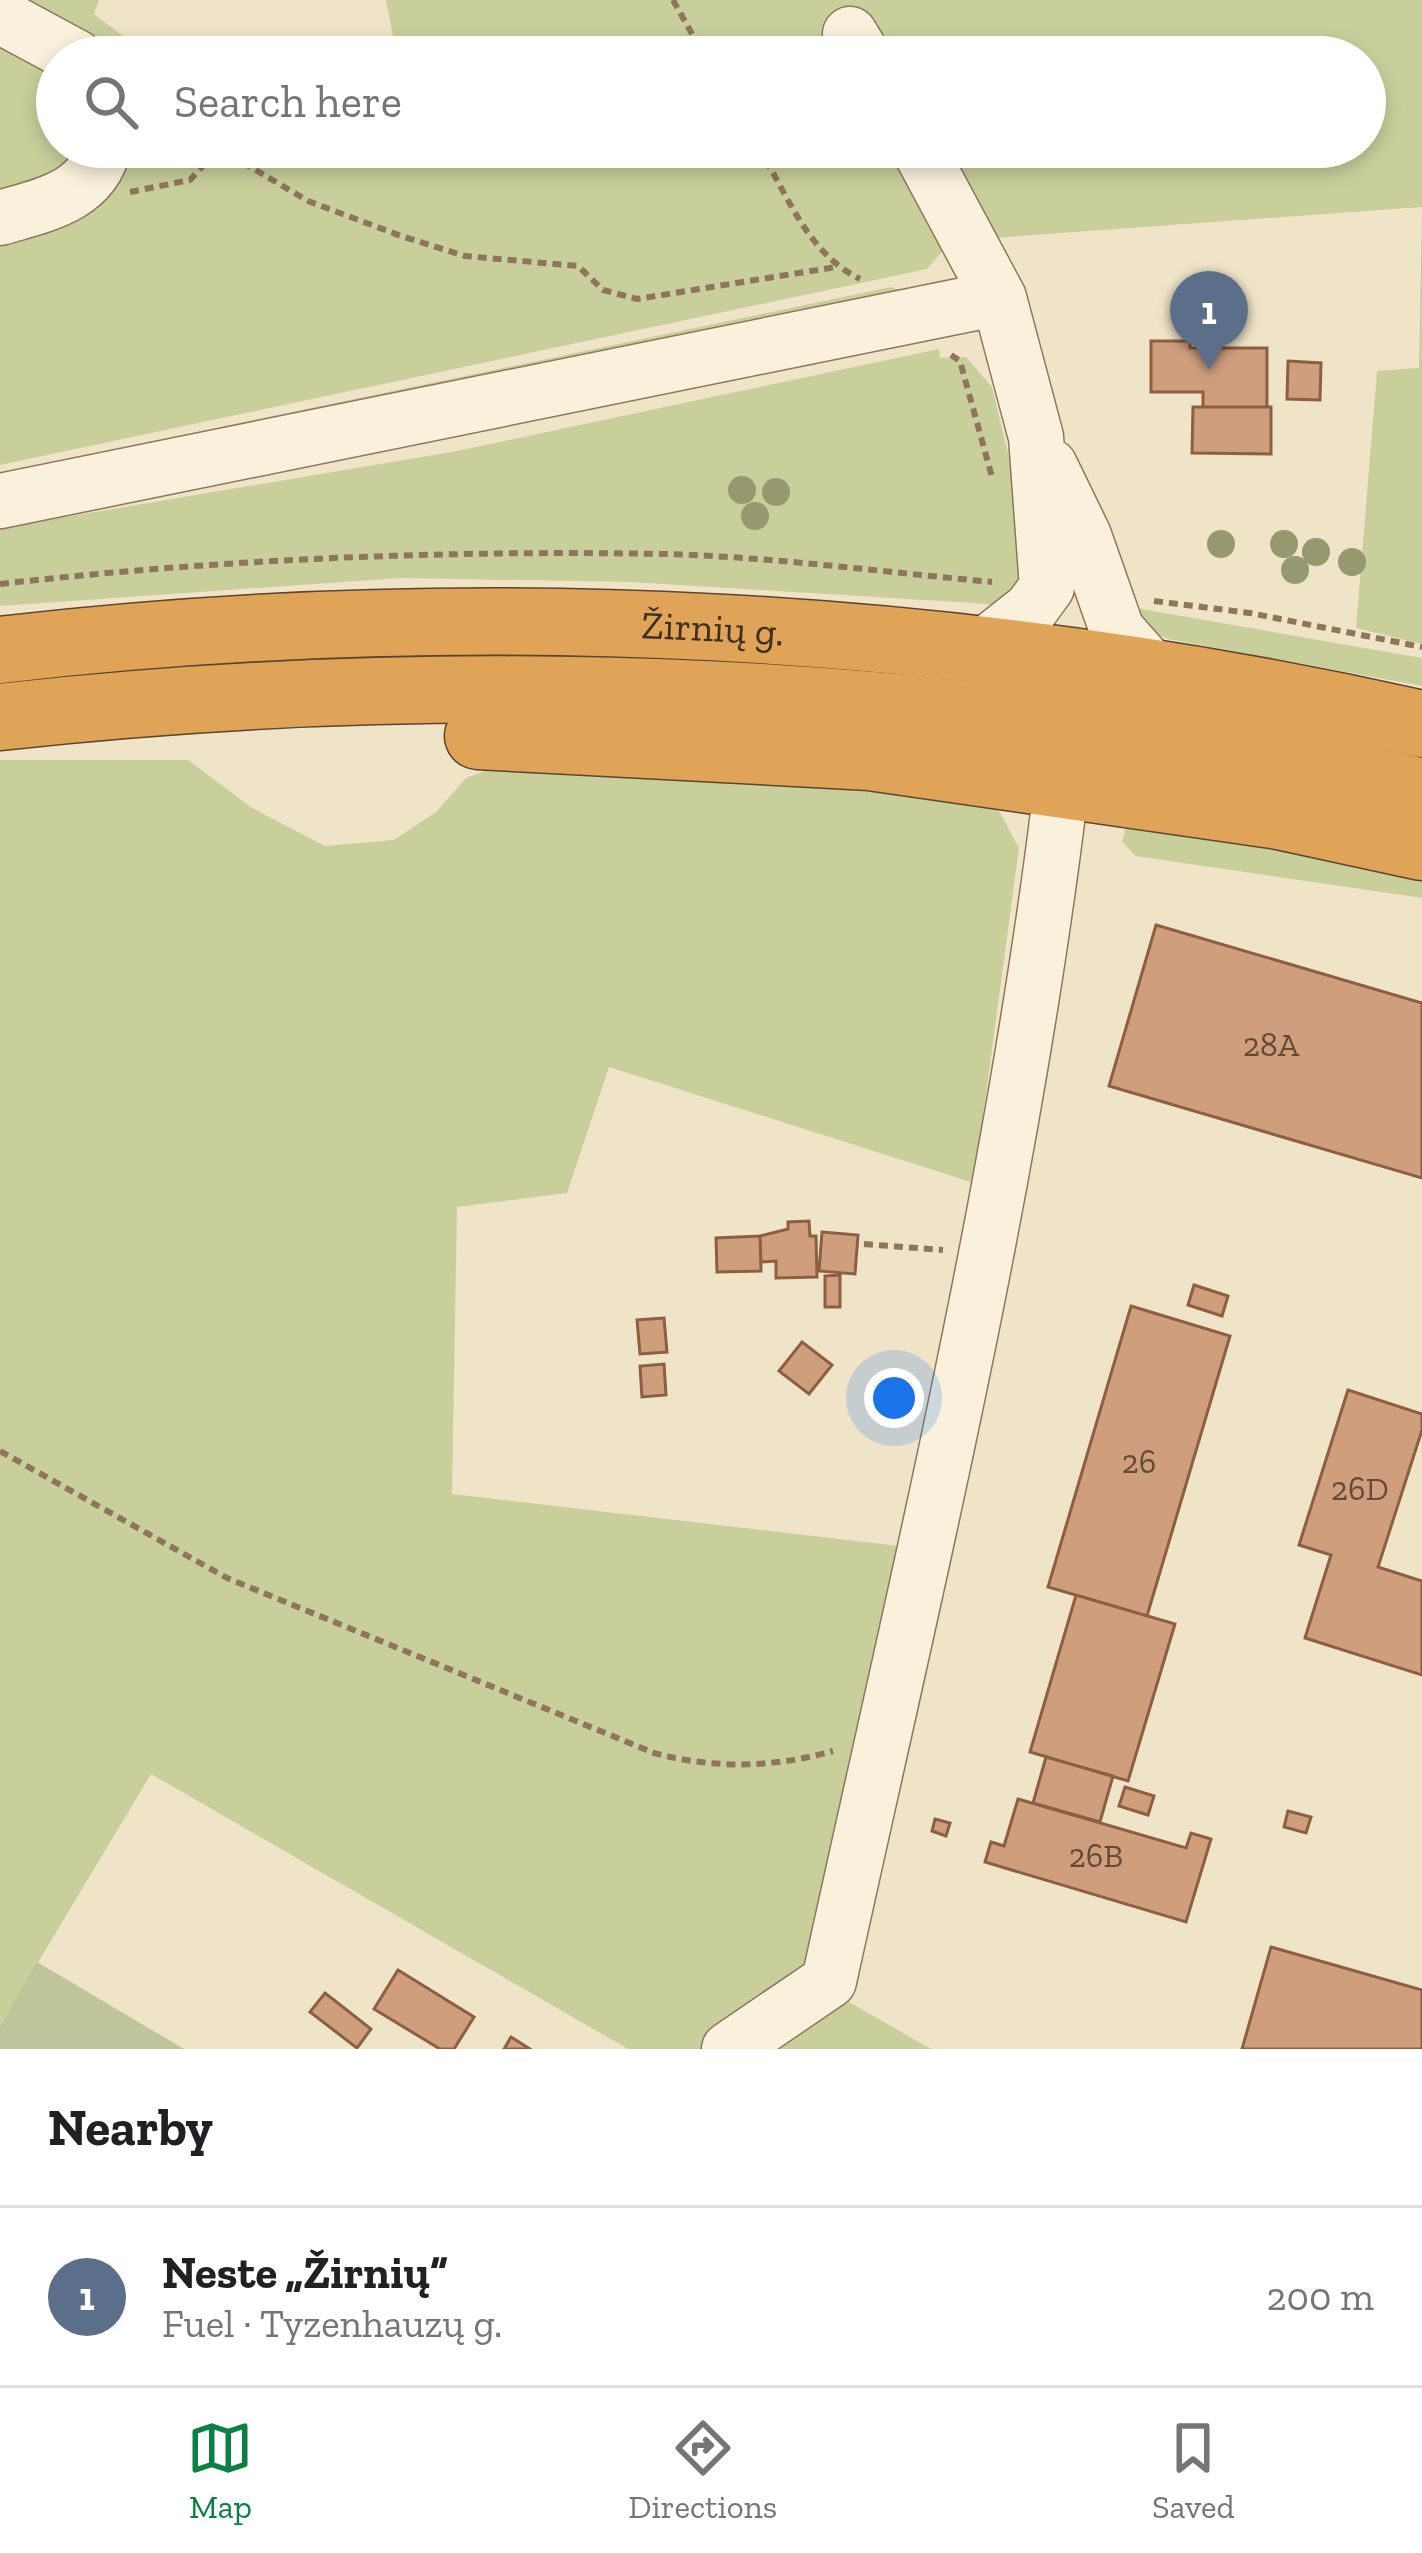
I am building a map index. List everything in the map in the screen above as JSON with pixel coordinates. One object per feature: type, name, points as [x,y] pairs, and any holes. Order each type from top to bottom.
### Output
[{"type":"highway","name":"Žirnių g.","points":[[0,650],[279,628],[468,623],[699,628],[980,650],[1156,674],[1422,724]]},
{"type":"highway","name":"Žirnių g.","points":[[0,717],[74,709],[410,693],[798,702],[1074,728],[1422,792]]},
{"type":"highway","points":[[74,709],[348,730],[827,754],[1062,781],[1279,816],[1422,847]]},
{"type":"street","points":[[0,16],[37,36]]},
{"type":"street","points":[[0,218],[69,196],[97,168]]},
{"type":"street","points":[[930,168],[999,298],[1036,437],[1047,586],[1031,609],[980,650]]},
{"type":"street","points":[[0,501],[999,298]]},
{"type":"street","points":[[1036,437],[1084,536],[1117,630],[1156,674]]},
{"type":"street","points":[[730,2049],[830,1981],[982,1254],[1062,781]]},
{"type":"path","points":[[673,0],[693,36]]},
{"type":"path","points":[[69,196],[146,190],[190,180],[200,168]]},
{"type":"path","points":[[252,168],[308,201],[401,236],[465,256],[578,266],[603,290],[637,299],[836,267]]},
{"type":"path","points":[[770,168],[807,232],[836,267],[875,286]]},
{"type":"path","points":[[940,308],[949,353],[960,361],[997,498]]},
{"type":"path","points":[[0,584],[131,569],[416,556],[668,554],[1047,586]]},
{"type":"path","points":[[1104,594],[1250,613],[1422,647]]},
{"type":"path","points":[[864,1244],[982,1254]]},
{"type":"path","points":[[0,1451],[227,1578],[654,1753],[698,1765],[762,1765],[883,1736]]},
{"type":"green space","points":[[0,0],[99,0],[94,14],[123,36],[36,36],[36,168],[1386,168],[1386,36],[393,36],[386,0],[1422,0],[1422,207],[952,241],[927,269],[0,465]]},
{"type":"green space","points":[[1422,208],[1422,644],[1356,628],[1377,371],[1419,368]]},
{"type":"green space","points":[[891,287],[899,290],[0,478],[0,473]]},
{"type":"green space","points":[[939,349],[940,358],[966,357],[992,387],[1029,541],[1030,573],[1005,605],[630,582],[401,578],[0,606],[0,528],[457,451]]},
{"type":"green space","points":[[1130,607],[1422,658],[1422,686],[1168,639],[1155,633]]},
{"type":"green space","points":[[0,760],[188,760],[252,808],[325,846],[394,840],[436,812],[466,778],[497,766],[973,794],[999,811],[1019,848],[974,1183],[609,1067],[567,1193],[457,1207],[452,1494],[899,1546],[811,1980],[931,2049],[628,2049],[151,1774],[0,2026]]},
{"type":"green space","points":[[1128,821],[1422,872],[1422,898],[1135,856],[1122,841]]},
{"type":"green space","points":[[37,1962],[184,2049],[0,2049],[0,2026]]},
{"type":"building","points":[[1151,341],[1190,341],[1190,348],[1267,348],[1267,407],[1203,407],[1203,392],[1151,392]]},
{"type":"building","points":[[1288,361],[1321,363],[1320,400],[1287,399]]},
{"type":"building","points":[[1193,407],[1271,407],[1271,454],[1192,453]]},
{"type":"building","points":[[1156,925],[1422,1003],[1422,1178],[1109,1086]]},
{"type":"building","points":[[809,1221],[810,1236],[816,1236],[817,1277],[776,1278],[776,1261],[761,1262],[760,1236],[788,1229],[788,1222]]},
{"type":"building","points":[[822,1232],[858,1235],[855,1274],[819,1271]]},
{"type":"building","points":[[760,1236],[761,1271],[717,1272],[716,1238]]},
{"type":"building","points":[[840,1275],[840,1307],[825,1307],[825,1276]]},
{"type":"building","points":[[1194,1285],[1228,1296],[1222,1316],[1188,1305]]},
{"type":"building","points":[[1131,1306],[1230,1336],[1147,1616],[1048,1587]]},
{"type":"building","points":[[664,1318],[667,1352],[640,1354],[637,1320]]},
{"type":"building","points":[[802,1342],[832,1365],[809,1394],[779,1371]]},
{"type":"building","points":[[664,1364],[666,1395],[642,1397],[640,1366]]},
{"type":"building","points":[[1348,1390],[1422,1414],[1422,1430],[1378,1567],[1422,1581],[1422,1675],[1305,1638],[1331,1555],[1299,1545]]},
{"type":"building","points":[[1076,1595],[1175,1624],[1128,1781],[1030,1752]]},
{"type":"building","points":[[1046,1757],[1113,1776],[1100,1822],[1033,1803]]},
{"type":"building","points":[[1125,1787],[1154,1796],[1148,1815],[1119,1806]]},
{"type":"building","points":[[1018,1799],[1186,1848],[1191,1833],[1211,1839],[1186,1922],[985,1862],[991,1842],[1004,1846]]},
{"type":"building","points":[[1288,1811],[1311,1817],[1306,1833],[1284,1827]]},
{"type":"building","points":[[935,1819],[950,1823],[946,1836],[932,1831]]},
{"type":"building","points":[[1271,1947],[1422,1990],[1422,2049],[1242,2049]]},
{"type":"building","points":[[398,1970],[474,2017],[454,2049],[440,2049],[374,2009]]},
{"type":"building","points":[[325,1993],[371,2029],[357,2048],[310,2012]]},
{"type":"building","points":[[511,2037],[530,2049],[504,2049]]},
{"type":"place","name":"Neste „Žirnių“","points":[[1209,370]]}]
